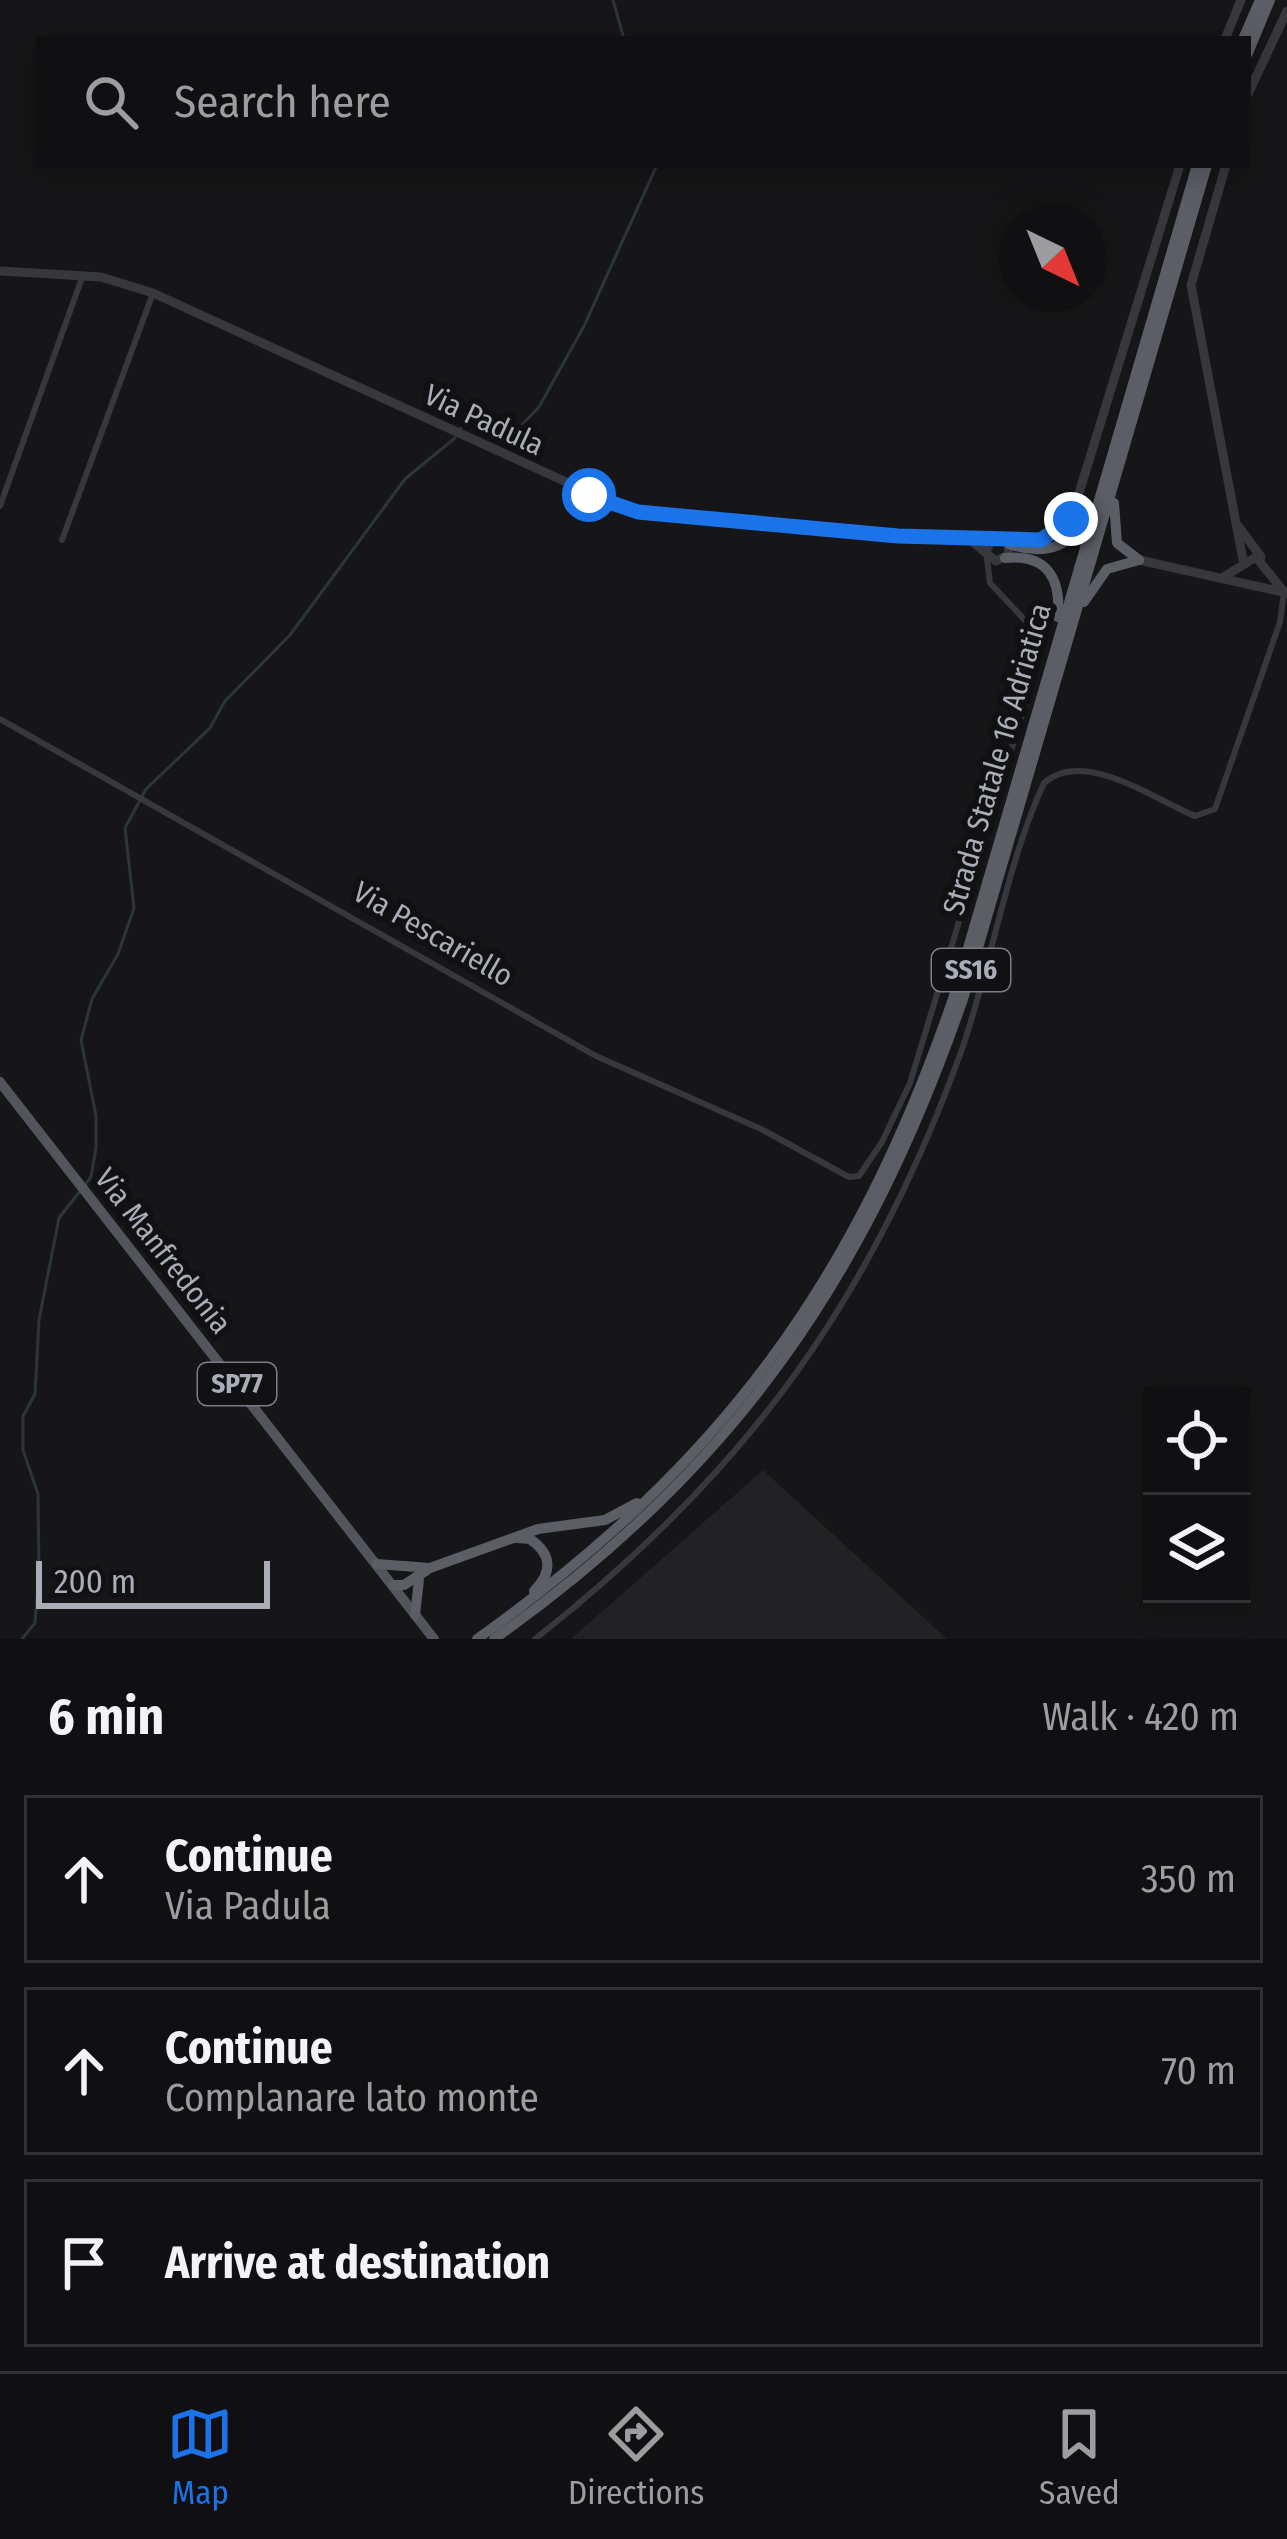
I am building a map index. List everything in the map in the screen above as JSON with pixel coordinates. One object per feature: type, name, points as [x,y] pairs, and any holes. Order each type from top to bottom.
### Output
[{"type":"highway","points":[[1244,36],[1261,0]]},
{"type":"highway","points":[[1251,45],[1272,0]]},
{"type":"highway","name":"Strada Statale 16 Adriatica","points":[[1116,459],[1196,168]]},
{"type":"highway","name":"Strada Statale 16 Adriatica","points":[[477,1639],[674,1476],[786,1344],[880,1184],[918,1101],[954,996],[1207,168]]},
{"type":"highway","points":[[1001,539],[1031,550],[1068,542],[1085,521],[1116,459]]},
{"type":"highway","points":[[1116,459],[1113,534],[1138,560]]},
{"type":"highway","points":[[1003,559],[1027,559],[1054,574],[1061,641]]},
{"type":"highway","points":[[1061,641],[1098,576],[1138,560]]},
{"type":"highway","name":"Strada Statale 16 Adriatica","points":[[494,1639],[626,1534],[724,1437],[793,1350],[844,1270],[888,1190],[934,1083],[1061,641]]},
{"type":"highway","points":[[393,1585],[511,1537],[605,1520],[674,1476]]},
{"type":"highway","points":[[511,1537],[542,1547],[549,1570],[511,1615]]},
{"type":"highway","points":[[376,1564],[425,1572]]},
{"type":"highway","points":[[393,1585],[407,1570]]},
{"type":"highway","points":[[416,1615],[414,1590],[425,1572]]},
{"type":"main road","name":"Via Manfredonia","points":[[0,1082],[376,1564]]},
{"type":"main road","name":"SP77","points":[[376,1564],[434,1639]]},
{"type":"street","points":[[1226,36],[1241,0]]},
{"type":"street","points":[[1251,88],[1287,11]]},
{"type":"street","name":"Via Padula","points":[[0,271],[83,275],[153,293],[638,512],[1041,540],[1063,529],[1084,487],[1179,168]]},
{"type":"street","points":[[1225,168],[1191,284],[1244,575]]},
{"type":"street","points":[[0,506],[83,275]]},
{"type":"street","points":[[62,540],[153,293]]},
{"type":"street","points":[[535,1639],[701,1490],[832,1325],[899,1203],[936,1116],[979,998],[1044,783],[1055,773],[1087,769],[1195,816],[1215,809],[1280,622],[1285,592],[1236,523]]},
{"type":"street","name":"Via Padula","points":[[967,538],[1003,559]]},
{"type":"street","points":[[990,583],[986,551],[1001,539]]},
{"type":"street","points":[[990,583],[1003,559],[1001,539]]},
{"type":"street","points":[[1138,560],[1222,578],[1266,567]]},
{"type":"street","points":[[1244,575],[1265,581],[1266,567]]},
{"type":"street","points":[[1244,575],[1285,592]]},
{"type":"street","name":"Via Pescariello","points":[[0,719],[596,1056],[761,1129],[849,1177],[867,1168],[910,1083],[1033,678],[1036,632],[990,583]]},
{"type":"shaded area","points":[[763,1470],[947,1639],[571,1639]]},
{"type":"waterway","points":[[613,0],[623,36]]},
{"type":"waterway","points":[[460,429],[465,422],[516,431],[539,407],[584,326],[656,168]]},
{"type":"waterway","points":[[22,1639],[35,1623],[39,1572],[38,1494],[23,1450],[23,1416],[35,1394],[39,1320],[59,1218],[91,1177],[96,1116],[81,1040],[92,999],[118,954],[134,908],[125,828],[146,789],[210,728],[225,701],[290,635],[405,479],[455,438]]},
{"type":"route","points":[[589,495],[638,512],[898,536],[1041,540],[1053,536],[1071,519]]}]
